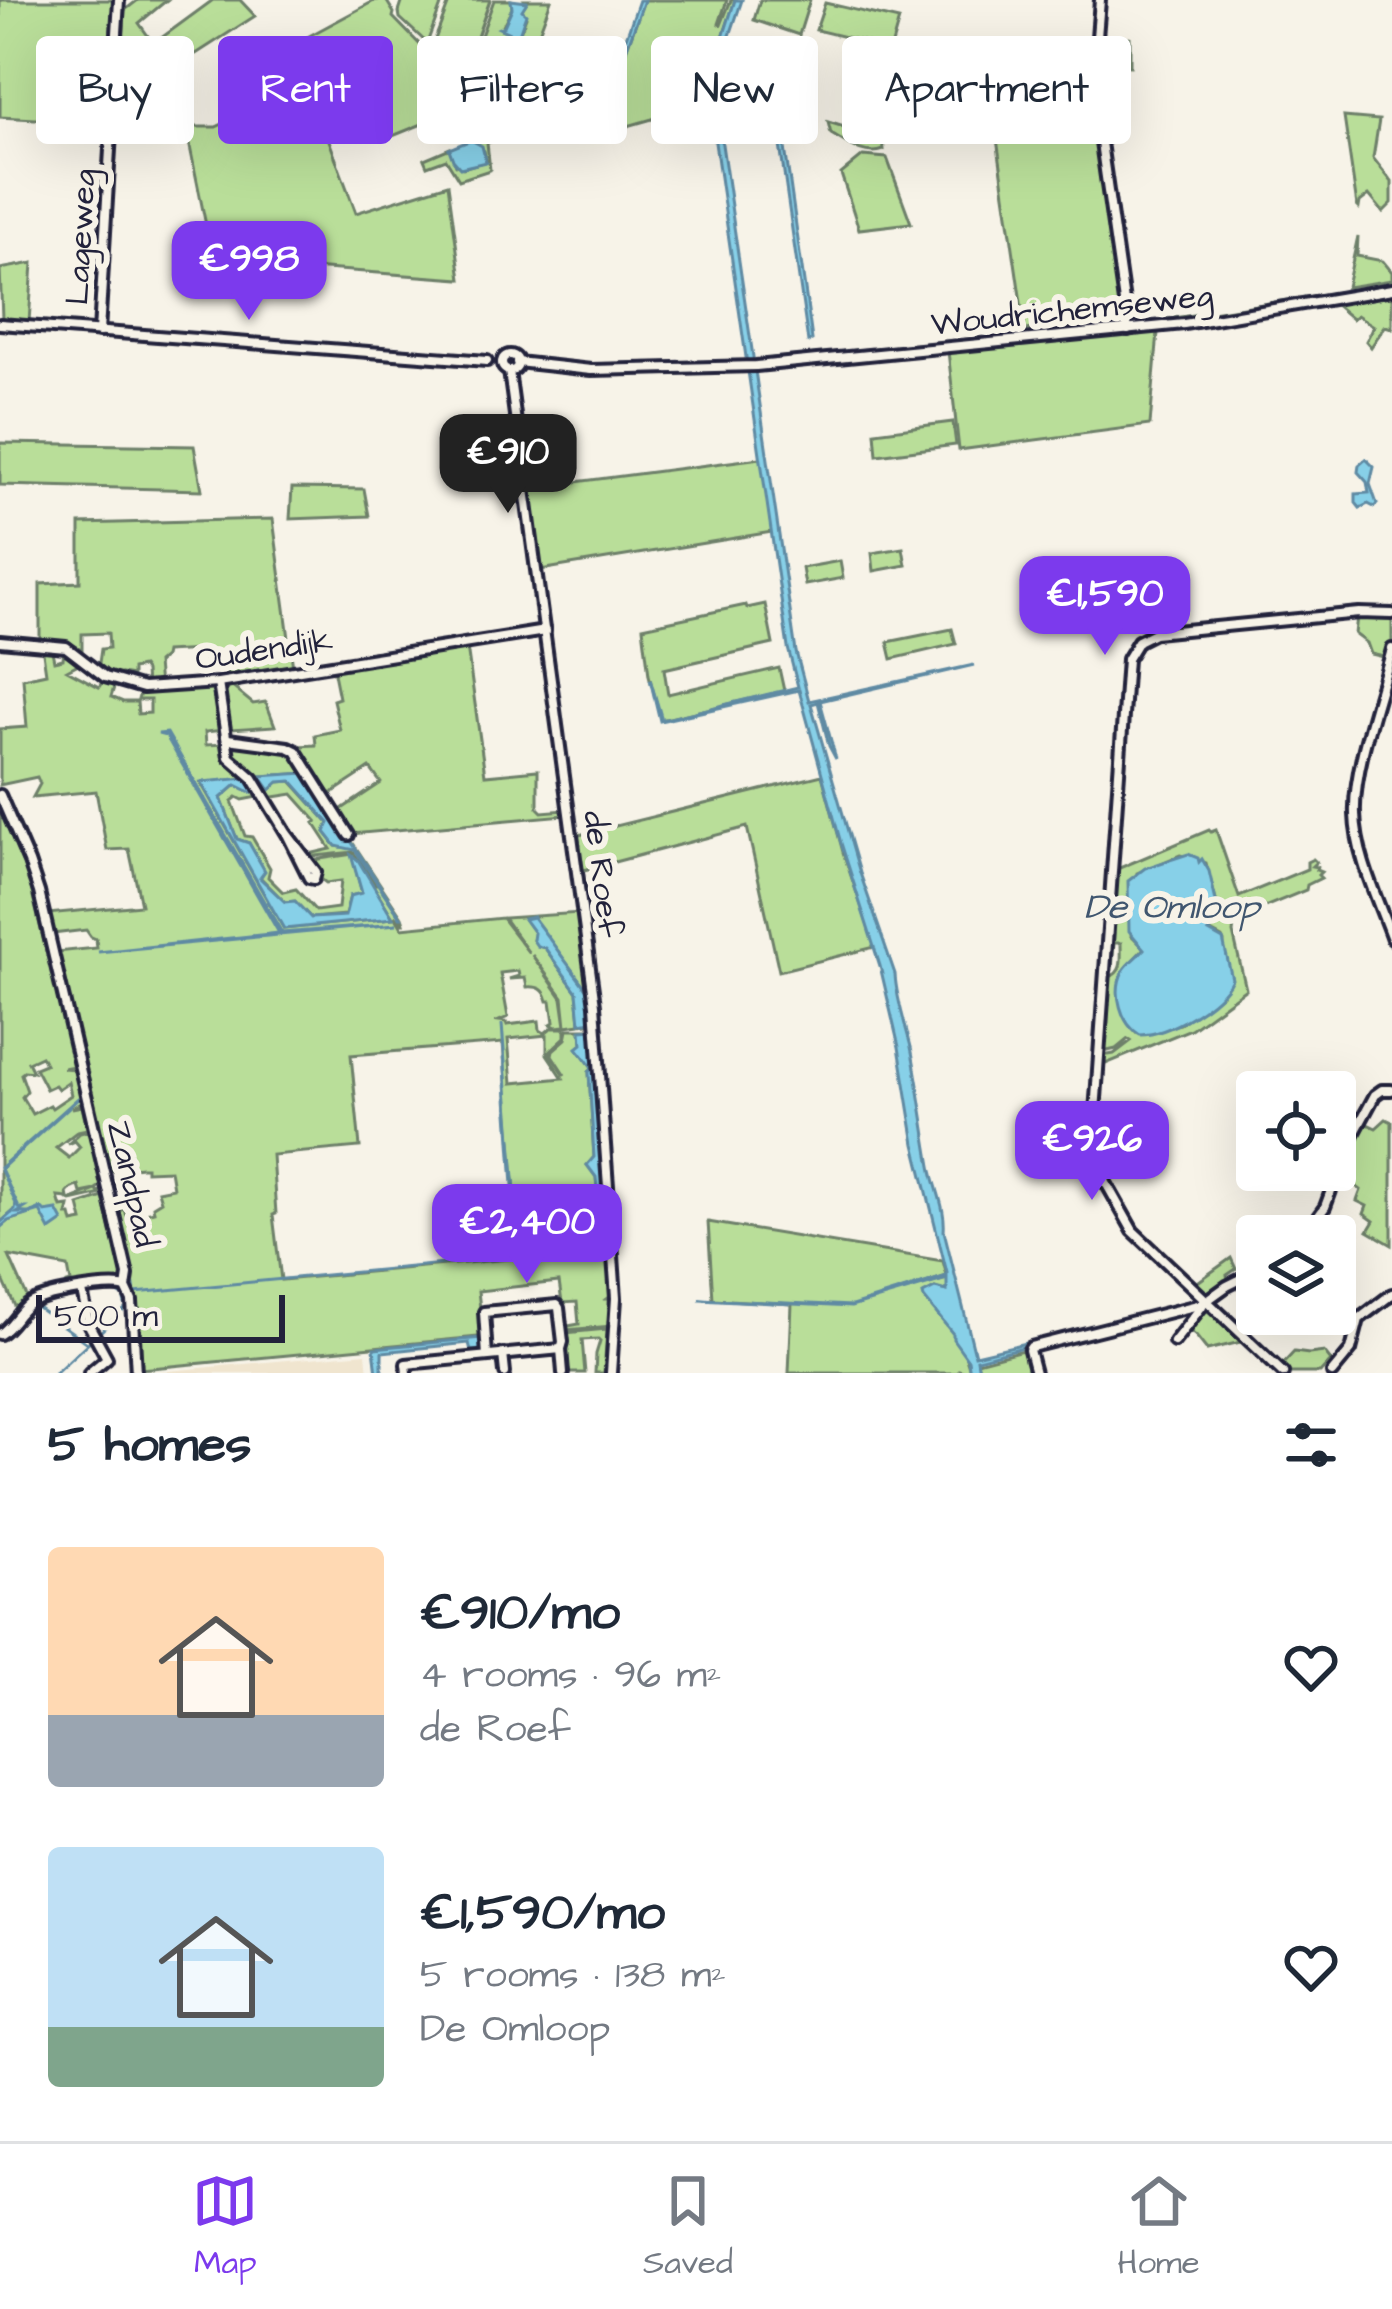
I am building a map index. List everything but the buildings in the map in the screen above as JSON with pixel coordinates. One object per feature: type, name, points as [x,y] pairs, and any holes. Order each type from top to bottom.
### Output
[{"type":"street","name":"Lageweg","points":[[99,332],[119,0]]},
{"type":"street","points":[[1100,0],[1093,87],[1128,330]]},
{"type":"street","name":"Woudrichemseweg","points":[[510,366],[606,370],[751,366],[1213,320],[1392,290]]},
{"type":"street","points":[[2,324],[510,366]]},
{"type":"street","name":"de Roef","points":[[510,366],[595,1005],[616,1298],[611,1373]]},
{"type":"street","points":[[1283,1373],[1133,1231],[1106,1183],[1095,1141],[1127,659],[1138,641],[1154,633],[1358,613],[1392,614]]},
{"type":"street","name":"Oudendijk","points":[[0,641],[66,647],[105,677],[134,687],[218,683],[545,631]]},
{"type":"street","points":[[1392,650],[1360,772],[1354,816],[1392,939]]},
{"type":"street","points":[[218,683],[229,757],[253,778],[310,878],[315,878],[316,872],[287,834]]},
{"type":"street","points":[[228,739],[295,749],[349,835]]},
{"type":"street","name":"Zandpad","points":[[0,795],[34,875],[127,1270],[136,1373]]},
{"type":"street","points":[[1319,1215],[1375,1095],[1392,1089]]},
{"type":"street","points":[[1174,1342],[1204,1303],[1236,1282]]},
{"type":"street","points":[[0,1334],[32,1302],[115,1285],[126,1288]]},
{"type":"street","points":[[82,1291],[89,1325],[107,1359],[89,1373]]},
{"type":"street","points":[[1332,1373],[1354,1344],[1359,1319],[1392,1294]]},
{"type":"street","points":[[1035,1373],[1031,1347],[1204,1303]]},
{"type":"street","points":[[487,1356],[484,1312],[556,1305],[560,1308],[563,1373]]},
{"type":"street","points":[[407,1373],[406,1364],[560,1349]]},
{"type":"street","points":[[503,1354],[505,1373]]},
{"type":"street","points":[[464,1358],[466,1373]]},
{"type":"shaded area","points":[[366,1353],[368,1373],[146,1373]]},
{"type":"green space","points":[[0,0],[115,0],[113,36],[36,36],[36,119],[0,117]]},
{"type":"green space","points":[[138,0],[167,0],[139,23],[148,36],[124,36],[125,10]]},
{"type":"green space","points":[[213,0],[240,0],[255,16],[196,54],[194,36],[164,36]]},
{"type":"green space","points":[[376,0],[386,0],[393,17],[417,42],[417,126],[393,136],[393,36],[309,36]]},
{"type":"green space","points":[[403,0],[443,0],[430,36],[419,36],[399,12]]},
{"type":"green space","points":[[450,0],[490,0],[477,36],[436,36]]},
{"type":"green space","points":[[494,0],[511,0],[512,8],[501,29],[516,36],[481,36]]},
{"type":"green space","points":[[525,0],[551,0],[538,36],[518,36],[526,17],[521,10]]},
{"type":"green space","points":[[644,0],[727,0],[721,25],[735,0],[723,36],[651,36],[651,119],[627,126],[627,48]]},
{"type":"green space","points":[[760,0],[810,0],[799,35],[754,20]]},
{"type":"green space","points":[[825,3],[899,20],[894,36],[842,36],[816,30]]},
{"type":"green space","points":[[1344,117],[1379,120],[1373,158],[1392,182],[1392,203],[1383,212],[1369,195],[1357,206]]},
{"type":"green space","points":[[828,122],[842,126],[842,140],[831,134]]},
{"type":"green space","points":[[194,127],[216,127],[218,144],[330,144],[356,213],[448,184],[461,279],[284,266],[280,265],[291,251],[282,241],[260,250],[258,257],[243,245],[224,269],[213,260],[189,144],[194,144]]},
{"type":"green space","points":[[478,144],[487,144],[490,170],[459,180],[446,159],[427,166],[424,159],[450,148],[456,165],[463,168],[486,161]]},
{"type":"green space","points":[[883,144],[884,150],[863,151],[850,145]]},
{"type":"green space","points":[[998,144],[1097,144],[1123,320],[1025,330]]},
{"type":"green space","points":[[863,156],[887,158],[911,223],[859,229],[841,174]]},
{"type":"green space","points":[[1358,236],[1357,256],[1383,261],[1392,280],[1347,287]]},
{"type":"green space","points":[[33,263],[29,322],[2,318],[0,269]]},
{"type":"green space","points":[[1351,290],[1349,294],[1130,325]]},
{"type":"green space","points":[[1392,293],[1392,328],[1385,326],[1371,347],[1366,341],[1374,326],[1357,315],[1352,319],[1334,304]]},
{"type":"green space","points":[[1124,324],[1122,329],[755,364],[754,360]]},
{"type":"green space","points":[[1158,332],[1150,425],[959,450],[948,351]]},
{"type":"green space","points":[[953,422],[956,445],[877,455],[875,432]]},
{"type":"green space","points":[[0,443],[194,446],[202,490],[0,485]]},
{"type":"green space","points":[[761,458],[772,532],[540,570],[529,488]]},
{"type":"green space","points":[[292,488],[364,489],[369,516],[290,519]]},
{"type":"green space","points":[[273,519],[293,668],[229,678],[226,670],[208,666],[201,650],[165,652],[157,663],[159,687],[146,687],[142,667],[132,669],[132,676],[121,674],[119,682],[95,669],[101,649],[109,648],[108,633],[82,634],[82,649],[40,641],[40,584],[80,582],[80,524]]},
{"type":"green space","points":[[903,548],[906,565],[874,571],[872,553]]},
{"type":"green space","points":[[840,561],[843,578],[805,585],[802,568]]},
{"type":"green space","points":[[765,604],[773,644],[664,669],[668,694],[779,668],[784,691],[661,720],[643,627]]},
{"type":"green space","points":[[1357,616],[1392,616],[1388,658],[1371,654],[1367,643],[1355,634]]},
{"type":"green space","points":[[952,629],[956,644],[892,659],[888,642]]},
{"type":"green space","points":[[42,646],[51,646],[54,661],[63,659],[64,649],[82,662],[67,670],[99,687],[104,679],[115,684],[111,697],[137,702],[138,714],[150,713],[150,700],[138,700],[141,689],[216,688],[224,730],[205,732],[206,745],[226,744],[232,758],[229,744],[293,753],[402,917],[404,923],[395,916],[402,928],[502,918],[529,953],[504,918],[580,913],[594,1022],[566,1026],[556,1027],[551,1024],[551,1001],[541,989],[527,987],[525,978],[509,979],[519,976],[518,971],[500,973],[508,1017],[499,1021],[507,1025],[539,1021],[545,1033],[565,1028],[565,1037],[549,1052],[565,1075],[553,1050],[566,1039],[568,1029],[593,1029],[595,1029],[613,1274],[614,1297],[607,1299],[611,1321],[614,1299],[612,1326],[565,1330],[607,1329],[604,1373],[595,1373],[598,1339],[582,1340],[585,1373],[566,1373],[563,1327],[579,1324],[577,1302],[562,1303],[559,1282],[478,1291],[485,1354],[471,1355],[481,1350],[482,1338],[478,1337],[140,1369],[135,1302],[128,1286],[132,1278],[117,1212],[125,1209],[128,1222],[154,1211],[153,1206],[161,1201],[158,1191],[173,1188],[170,1170],[108,1171],[56,952],[97,948],[96,939],[86,930],[52,934],[47,914],[141,905],[129,849],[107,850],[96,791],[33,797],[40,784],[37,777],[0,785],[0,729],[27,727],[23,678],[46,673]],"holes":[[[232,758],[251,774],[267,798],[293,794],[317,821],[331,849],[307,857],[353,852],[393,918],[284,929],[201,783],[247,778],[255,792],[236,785],[221,798],[237,839],[249,843],[264,871],[260,877],[285,902],[295,901],[311,918],[345,915],[350,896],[362,893],[352,856],[357,860],[353,854],[310,863],[326,883],[341,881],[338,908],[316,911],[296,889],[283,892],[268,877],[270,868],[252,837],[245,836],[232,801],[264,796]],[[306,773],[355,849],[336,846],[325,832],[329,823],[291,781],[278,782],[270,790],[260,776]],[[533,918],[589,993],[592,1021],[580,1023],[577,992],[545,948],[533,940],[535,934],[525,920]],[[593,1029],[609,1242],[602,1244],[596,1177],[587,1165],[594,1157],[592,1067],[578,1048],[581,1030]],[[547,1035],[547,1054],[563,1078],[512,1083],[508,1039]],[[503,1043],[520,1255],[605,1245],[609,1248],[611,1270],[607,1250],[281,1280],[272,1155],[360,1147],[351,1055]]]},
{"type":"green space","points":[[467,647],[485,775],[538,770],[538,808],[542,812],[565,810],[566,815],[351,834],[336,813],[381,783],[370,768],[326,797],[296,746],[316,745],[315,735],[340,730],[333,668]]},
{"type":"green space","points":[[230,685],[253,704],[266,702],[275,726],[231,729],[225,694]]},
{"type":"green space","points":[[822,775],[875,947],[779,971],[747,827],[580,871],[575,836]]},
{"type":"green space","points":[[0,810],[28,876],[74,1066],[63,1068],[74,1069],[82,1102],[72,1108],[82,1106],[87,1129],[56,1148],[69,1158],[80,1147],[75,1141],[68,1144],[88,1131],[102,1185],[96,1189],[103,1190],[102,1194],[69,1200],[96,1190],[81,1193],[79,1186],[67,1193],[68,1198],[58,1197],[61,1207],[69,1206],[67,1215],[73,1223],[83,1221],[79,1205],[103,1197],[123,1279],[68,1290],[68,1267],[9,1256],[28,1299],[18,1313],[0,1273],[0,1227],[29,1214],[17,1212],[16,1205],[0,1223]],"holes":[[[41,1056],[45,1064],[35,1068],[46,1089],[55,1085],[58,1089],[68,1082],[71,1095],[32,1114],[22,1097],[27,1091],[21,1074],[33,1072],[28,1062]]]},
{"type":"green space","points":[[1216,830],[1239,897],[1307,869],[1307,862],[1313,859],[1312,866],[1321,878],[1306,890],[1235,919],[1233,933],[1246,989],[1191,1029],[1101,1066],[1102,1056],[1114,1054],[1131,1041],[1103,1052],[1109,977],[1117,972],[1121,959],[1121,943],[1114,943],[1109,971],[1117,869]],"holes":[[[1180,855],[1206,863],[1220,915],[1209,931],[1224,942],[1222,994],[1180,1024],[1136,1033],[1123,1013],[1119,988],[1125,969],[1144,948],[1131,935],[1137,873]]]},
{"type":"green space","points":[[1386,1119],[1392,1122],[1392,1245],[1368,1231],[1374,1221],[1364,1214],[1367,1206],[1357,1201],[1361,1190],[1356,1186],[1356,1133],[1361,1121],[1376,1128]]},
{"type":"green space","points":[[708,1222],[943,1261],[947,1276],[901,1291],[947,1279],[945,1292],[935,1288],[924,1294],[958,1342],[970,1373],[789,1373],[792,1304],[713,1299]]},
{"type":"green space","points":[[1231,1258],[1236,1269],[1227,1275],[1230,1284],[1209,1297],[1195,1284]]},
{"type":"green space","points":[[1208,1306],[1245,1341],[1207,1350],[1183,1326],[1199,1307]]},
{"type":"green space","points":[[1026,1349],[1032,1373],[980,1373],[977,1362]]},
{"type":"green space","points":[[1294,1352],[1324,1352],[1331,1361],[1320,1373],[1291,1373],[1282,1365]]},
{"type":"water","points":[[511,0],[527,2],[518,36],[499,28],[512,8]]},
{"type":"water","points":[[639,0],[644,0],[627,47]]},
{"type":"water","points":[[735,0],[742,0],[730,36],[723,36]]},
{"type":"water","points":[[478,144],[486,162],[460,168],[449,149]]},
{"type":"water","points":[[715,144],[722,144],[796,652],[809,701],[974,665],[820,701],[836,759],[818,702],[811,704],[895,974],[944,1231],[975,1355],[1198,1302],[977,1359],[979,1373],[970,1373],[953,1334],[923,1294],[935,1288],[947,1291],[947,1279],[851,1307],[699,1299],[852,1306],[947,1276],[880,966],[799,690],[660,721],[650,679],[662,720],[798,687],[788,648]]},
{"type":"water","points":[[780,144],[784,144],[812,340],[808,342]]},
{"type":"water","points":[[1366,459],[1374,467],[1370,484],[1377,504],[1360,508],[1356,494],[1369,493],[1358,472]]},
{"type":"water","points":[[167,733],[282,933],[397,924],[98,952],[279,933],[166,736],[158,734]]},
{"type":"water","points":[[306,773],[401,917],[355,850],[336,846],[325,832],[329,823],[292,781],[279,782],[270,790],[260,776]]},
{"type":"water","points":[[247,778],[255,792],[236,785],[221,798],[237,839],[249,843],[265,871],[260,878],[285,902],[295,901],[311,918],[345,916],[350,896],[362,893],[351,855],[393,918],[284,929],[201,782]]},
{"type":"water","name":"De Omloop","points":[[1188,854],[1199,862],[1202,859],[1209,871],[1220,919],[1209,932],[1223,940],[1232,979],[1192,1016],[1140,1035],[1123,1015],[1119,998],[1123,971],[1144,949],[1129,931],[1128,881],[1145,868]]},
{"type":"water","points":[[533,917],[587,990],[587,973],[592,1021],[580,1023],[577,992],[545,948],[533,940],[534,933],[524,919]]},
{"type":"water","points":[[502,1024],[520,1255],[609,1247],[610,1271],[606,1250],[518,1258]]},
{"type":"water","points":[[593,1029],[609,1243],[602,1244],[596,1177],[587,1165],[594,1157],[592,1067],[577,1048],[582,1044],[581,1030]]},
{"type":"water","points":[[81,1097],[82,1103],[79,1098],[1,1169],[19,1208],[25,1208],[17,1213],[41,1208],[57,1210],[63,1221],[50,1230],[40,1211],[0,1228],[16,1204],[0,1168],[78,1098]]},
{"type":"water","points":[[482,1338],[481,1350],[471,1351],[469,1343],[382,1352],[382,1373],[377,1373],[374,1348]]},
{"type":"waterway","points":[[133,1280],[135,1293],[518,1257]]},
{"type":"waterway","points":[[99,1333],[126,1308],[123,1296],[112,1290]]},
{"type":"waterway","points":[[60,1298],[76,1295]]},
{"type":"waterway","points":[[35,1306],[87,1343]]},
{"type":"waterway","points":[[55,1373],[91,1340]]},
{"type":"waterway","points":[[126,1373],[132,1369]]}]
